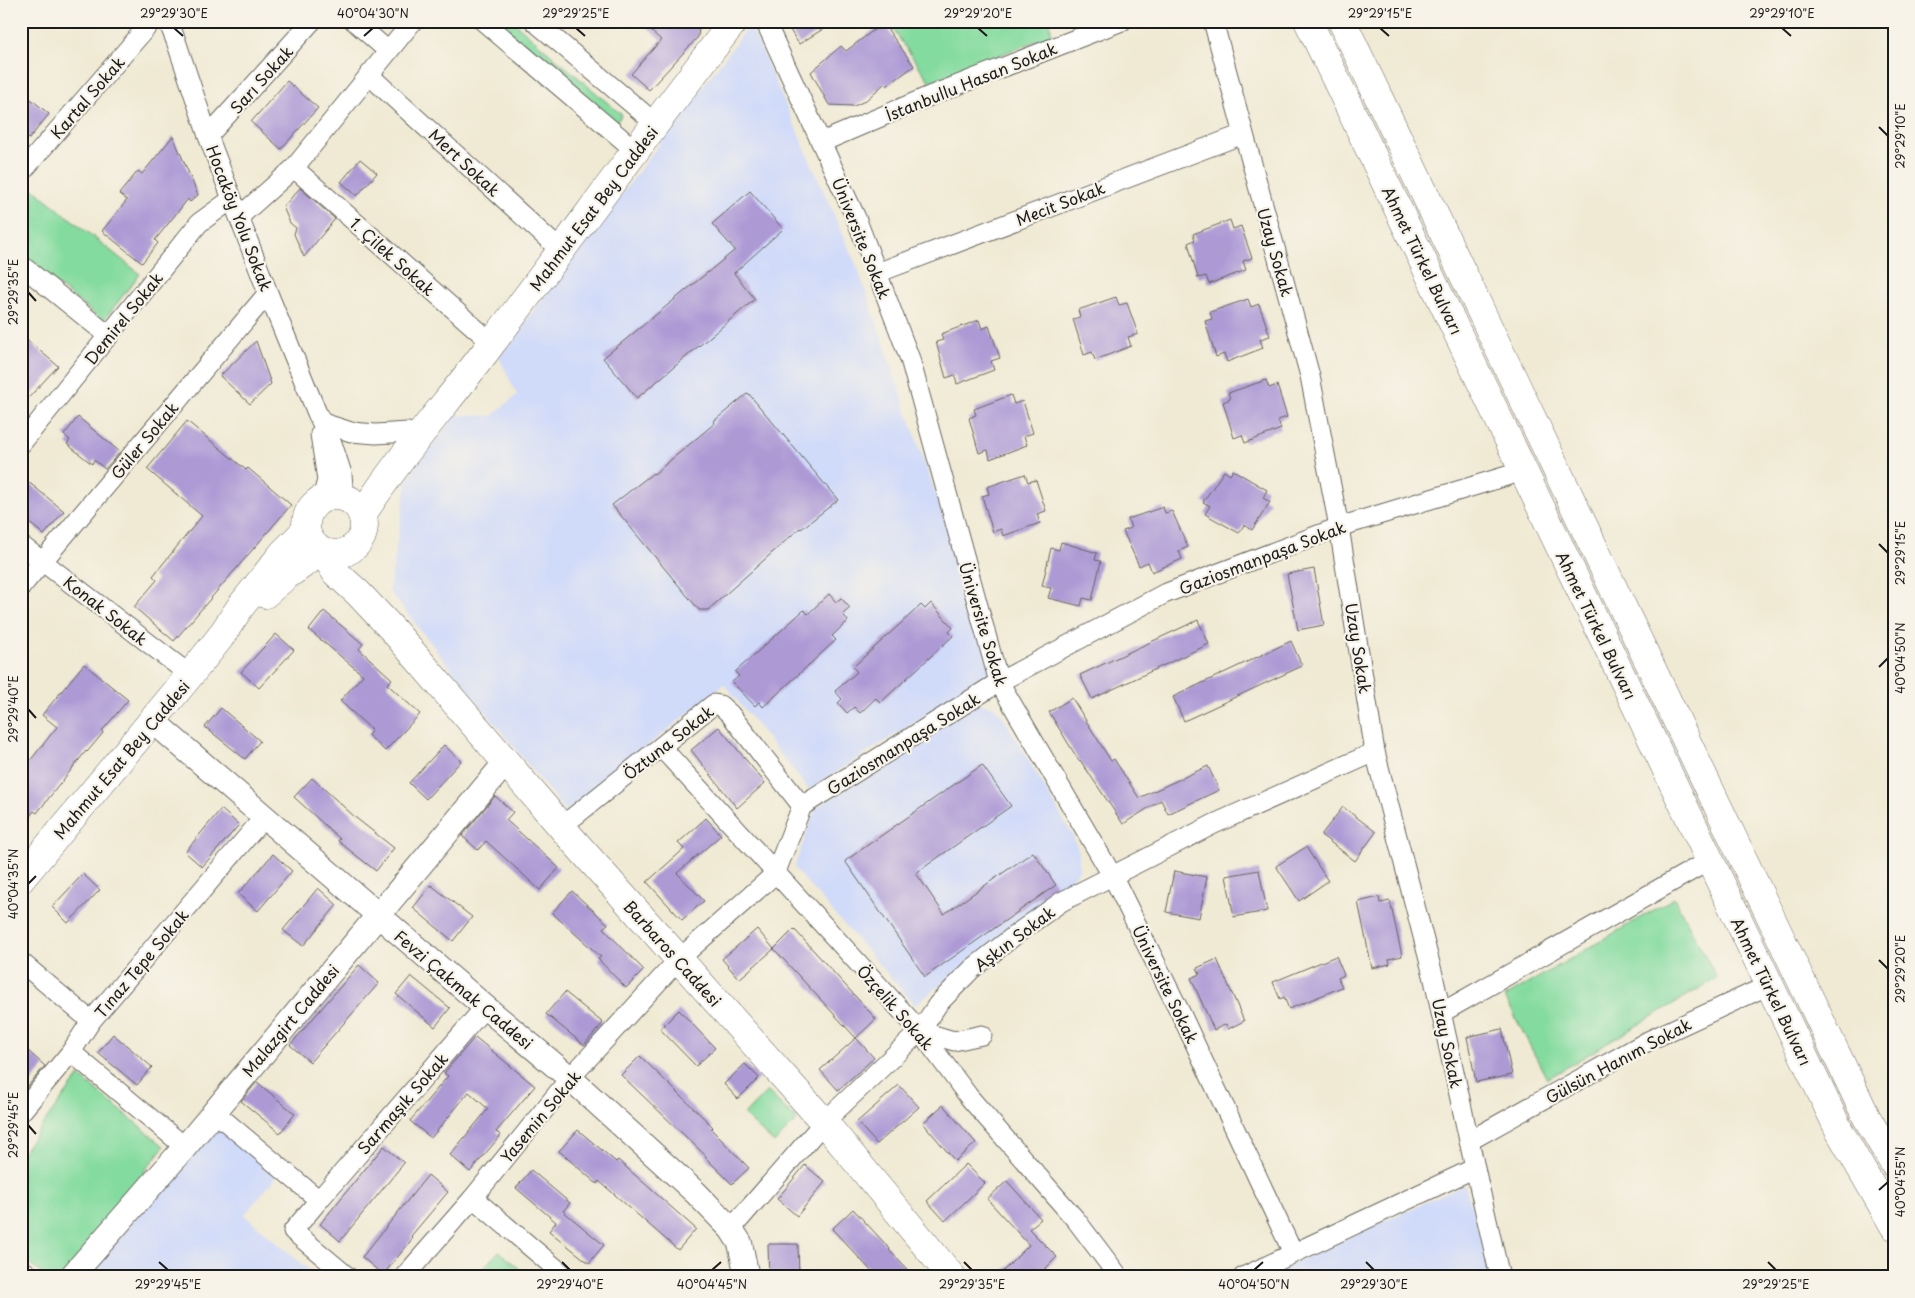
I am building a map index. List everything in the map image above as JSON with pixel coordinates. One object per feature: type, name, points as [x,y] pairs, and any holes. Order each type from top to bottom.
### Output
[{"type":"main road","name":"Ahmet Türkel Bulvarı","points":[[1308,21],[1840,1132],[1894,1226]]},
{"type":"main road","name":"Ahmet Türkel Bulvarı","points":[[1342,21],[1867,1118],[1894,1164]]},
{"type":"main road","name":"Mahmut Esat Bey Caddesi","points":[[452,394],[656,124],[724,25]]},
{"type":"main road","points":[[393,630],[358,561],[348,509],[396,443],[452,394]]},
{"type":"main road","points":[[348,509],[403,456],[452,394]]},
{"type":"main road","points":[[348,509],[314,505],[306,521],[317,545],[336,573],[393,630]]},
{"type":"main road","points":[[317,545],[333,554],[351,550],[358,543],[348,509]]},
{"type":"main road","name":"Mahmut Esat Bey Caddesi","points":[[22,876],[153,721],[219,639],[247,598],[283,553],[317,545]]},
{"type":"main road","name":"Barbaros Caddesi","points":[[393,630],[561,827],[824,1122],[952,1277]]},
{"type":"street","name":"Kartal Sokak","points":[[21,173],[152,21]]},
{"type":"street","name":"Hocaköy Yolu Sokak","points":[[168,21],[208,136],[268,293],[342,474],[348,509]]},
{"type":"street","name":"Sarı Sokak","points":[[208,136],[312,21]]},
{"type":"street","points":[[354,21],[388,52]]},
{"type":"street","points":[[239,217],[294,168],[413,21]]},
{"type":"street","points":[[483,21],[636,151]]},
{"type":"street","points":[[534,21],[656,124]]},
{"type":"street","name":"Üniversite Sokak","points":[[765,21],[856,218],[910,359],[999,682],[1113,877],[1182,1016],[1293,1253]]},
{"type":"street","name":"İstanbullu Hasan Sokak","points":[[822,142],[932,95],[1122,21]]},
{"type":"street","name":"Uzay Sokak","points":[[1213,21],[1310,376],[1339,527],[1375,752],[1441,1013],[1474,1168],[1500,1277]]},
{"type":"street","name":"Mert Sokak","points":[[369,75],[560,250]]},
{"type":"street","name":"Mecit Sokak","points":[[877,273],[1243,134]]},
{"type":"street","name":"1. Çilek Sokak","points":[[294,168],[492,343]]},
{"type":"street","name":"Demirel Sokak","points":[[21,444],[198,223],[232,199]]},
{"type":"street","points":[[21,265],[109,336]]},
{"type":"street","name":"Güler Sokak","points":[[21,587],[268,293]]},
{"type":"street","points":[[320,418],[351,432],[376,434],[408,432]]},
{"type":"street","name":"Gaziosmanpaşa Sokak","points":[[802,806],[999,682],[1164,594],[1339,527],[1523,471]]},
{"type":"street","name":"Konak Sokak","points":[[21,545],[190,675]]},
{"type":"street","name":"Öztuna Sokak","points":[[561,827],[714,704],[720,705],[730,714],[802,806]]},
{"type":"street","name":"Fevzi Çakmak Caddesi","points":[[153,721],[570,1078],[696,1192],[731,1229],[740,1243],[746,1277]]},
{"type":"street","name":"Özçelik Sokak","points":[[661,747],[920,1031],[969,1097],[1076,1220],[1119,1277]]},
{"type":"street","name":"Aşkın Sokak","points":[[731,1229],[824,1122],[920,1031],[938,1004],[972,969],[1019,932],[1061,902],[1214,824],[1375,752]]},
{"type":"street","name":"Malazgirt Caddesi","points":[[82,1273],[213,1111],[506,762]]},
{"type":"street","points":[[679,959],[775,874],[802,806]]},
{"type":"street","name":"Tınaz Tepe Sokak","points":[[21,1112],[71,1052],[91,1021],[265,816]]},
{"type":"street","points":[[1441,1013],[1710,860]]},
{"type":"street","name":"Yasemin Sokak","points":[[404,1277],[473,1198],[570,1078],[679,959]]},
{"type":"street","points":[[21,962],[91,1021]]},
{"type":"street","name":"Gülsün Hanım Sokak","points":[[1469,1140],[1650,1040],[1769,985]]},
{"type":"street","name":"Sarmaşık Sokak","points":[[348,1277],[292,1231],[485,1007]]},
{"type":"street","points":[[920,1031],[954,1042],[982,1035]]},
{"type":"street","points":[[71,1052],[185,1147]]},
{"type":"street","points":[[213,1111],[319,1200]]},
{"type":"street","points":[[1244,1277],[1474,1168]]},
{"type":"street","points":[[473,1198],[566,1277]]},
{"type":"street","points":[[21,1269],[32,1277]]},
{"type":"shaded area","points":[[747,28],[753,31],[858,269],[996,670],[809,790],[724,684],[566,812],[389,591],[408,477],[456,415],[492,416],[517,395],[499,357]]},
{"type":"shaded area","points":[[977,703],[994,707],[1002,715],[1073,836],[1079,853],[1079,870],[1069,884],[915,1005],[794,868],[815,809]]},
{"type":"shaded area","points":[[214,1120],[278,1175],[244,1215],[317,1277],[112,1277],[97,1266]]},
{"type":"shaded area","points":[[1465,1184],[1491,1277],[1262,1277]]},
{"type":"green space","points":[[495,21],[512,21],[622,115],[615,124]]},
{"type":"green space","points":[[887,21],[1049,21],[1052,35],[930,82]]},
{"type":"green space","points":[[32,188],[140,274],[103,321],[21,256],[21,201]]},
{"type":"green space","points":[[1674,898],[1717,978],[1547,1079],[1505,997]]},
{"type":"green space","points":[[79,1076],[164,1146],[63,1277],[46,1277],[21,1258],[21,1154]]},
{"type":"green space","points":[[767,1091],[797,1120],[774,1143],[744,1115]]},
{"type":"green space","points":[[499,1251],[529,1277],[485,1277],[480,1272]]},
{"type":"building","points":[[640,21],[692,21],[699,27],[698,37],[649,90],[631,74],[661,40]]},
{"type":"building","points":[[784,21],[836,21],[799,44]]},
{"type":"building","points":[[883,23],[914,66],[887,86],[885,83],[865,101],[854,106],[829,105],[811,72],[841,46],[846,51]]},
{"type":"building","points":[[287,81],[318,108],[281,149],[251,122]]},
{"type":"building","points":[[21,91],[49,114],[29,139],[21,133]]},
{"type":"building","points":[[173,136],[198,195],[190,202],[188,199],[155,240],[158,243],[142,263],[102,231],[127,200],[119,194],[138,171],[142,174]]},
{"type":"building","points":[[360,159],[377,173],[357,196],[341,182]]},
{"type":"building","points":[[300,188],[335,219],[304,257],[294,234],[296,228],[290,223],[283,207]]},
{"type":"building","points":[[750,191],[783,229],[734,273],[755,299],[637,398],[603,358],[735,250],[712,224]]},
{"type":"building","points":[[1230,220],[1233,229],[1241,226],[1252,258],[1243,261],[1246,270],[1209,284],[1206,276],[1198,278],[1188,243],[1195,240],[1193,234]]},
{"type":"building","points":[[1116,297],[1119,305],[1127,303],[1138,334],[1128,337],[1131,346],[1095,360],[1092,352],[1084,355],[1073,319],[1080,317],[1078,310]]},
{"type":"building","points":[[1248,299],[1251,307],[1259,304],[1270,336],[1260,339],[1263,348],[1227,362],[1224,354],[1216,357],[1205,321],[1212,319],[1210,312]]},
{"type":"building","points":[[979,320],[982,329],[989,326],[1000,358],[991,361],[994,370],[957,384],[955,375],[946,378],[936,342],[943,340],[941,334]]},
{"type":"building","points":[[21,335],[58,366],[21,406]]},
{"type":"building","points":[[256,341],[271,384],[250,404],[220,376]]},
{"type":"building","points":[[1266,380],[1269,388],[1277,385],[1287,417],[1278,420],[1281,429],[1245,443],[1242,435],[1234,438],[1223,402],[1230,399],[1228,393]]},
{"type":"building","points":[[748,393],[838,500],[800,528],[708,610],[699,610],[612,505],[654,474]]},
{"type":"building","points":[[1011,395],[1014,404],[1023,401],[1033,433],[1024,436],[1027,445],[990,459],[988,450],[979,453],[969,418],[976,415],[974,409]]},
{"type":"building","points":[[78,417],[120,452],[105,469],[94,460],[92,464],[67,444],[70,440],[64,435]]},
{"type":"building","points":[[187,421],[246,470],[248,468],[291,505],[174,641],[134,607],[157,580],[153,576],[202,516],[147,469]]},
{"type":"building","points":[[1233,470],[1267,490],[1263,498],[1270,502],[1252,530],[1244,525],[1239,533],[1205,514],[1210,506],[1203,502],[1224,471],[1230,475]]},
{"type":"building","points":[[1025,474],[1028,482],[1036,480],[1046,511],[1037,514],[1040,523],[1003,536],[1001,529],[993,532],[982,496],[989,494],[987,487]]},
{"type":"building","points":[[21,476],[64,511],[44,535],[21,516]]},
{"type":"building","points":[[1163,507],[1165,513],[1172,511],[1188,547],[1179,551],[1182,559],[1152,572],[1148,562],[1139,566],[1123,531],[1131,528],[1128,519]]},
{"type":"building","points":[[1061,542],[1097,553],[1095,560],[1101,561],[1092,600],[1083,598],[1081,606],[1048,598],[1051,588],[1042,586],[1051,548],[1059,550]]},
{"type":"building","points":[[1314,569],[1324,625],[1298,630],[1287,574]]},
{"type":"building","points":[[829,594],[836,602],[841,598],[850,608],[843,614],[848,621],[832,636],[836,640],[763,707],[759,702],[755,706],[732,682],[739,676],[735,672],[804,610],[808,614]]},
{"type":"building","points":[[931,603],[953,628],[949,632],[953,636],[880,703],[876,698],[860,713],[854,707],[847,713],[838,703],[842,699],[835,691],[857,672],[853,667],[921,605],[925,609]]},
{"type":"building","points":[[324,611],[363,644],[359,649],[392,679],[387,684],[420,714],[385,751],[368,735],[372,730],[340,701],[363,675],[309,630]]},
{"type":"building","points":[[1198,620],[1209,644],[1092,699],[1080,675]]},
{"type":"building","points":[[276,634],[294,650],[259,688],[241,672]]},
{"type":"building","points":[[1291,641],[1302,666],[1184,721],[1173,697]]},
{"type":"building","points":[[84,664],[128,700],[37,813],[34,811],[21,826],[21,772],[57,727],[42,715]]},
{"type":"building","points":[[1072,698],[1111,761],[1114,759],[1139,798],[1208,766],[1219,790],[1168,814],[1161,800],[1123,824],[1079,761],[1049,712]]},
{"type":"building","points":[[221,708],[260,741],[245,759],[205,727]]},
{"type":"building","points":[[719,727],[765,783],[737,808],[691,750]]},
{"type":"building","points":[[444,745],[461,761],[426,799],[409,783]]},
{"type":"building","points":[[982,765],[1011,806],[916,873],[944,914],[1033,852],[1056,885],[925,977],[845,861]]},
{"type":"building","points":[[312,778],[356,818],[394,848],[376,871],[338,841],[340,839],[294,797]]},
{"type":"building","points":[[495,796],[513,812],[506,820],[559,868],[540,890],[486,841],[478,850],[462,836]]},
{"type":"building","points":[[1343,807],[1376,832],[1355,861],[1321,835]]},
{"type":"building","points":[[221,809],[239,825],[202,867],[185,852]]},
{"type":"building","points":[[706,818],[721,835],[677,873],[704,901],[682,920],[647,882],[684,849],[678,843]]},
{"type":"building","points":[[1306,847],[1328,881],[1299,901],[1276,866]]},
{"type":"building","points":[[273,854],[292,871],[258,911],[238,894]]},
{"type":"building","points":[[1259,870],[1267,911],[1234,917],[1226,876]]},
{"type":"building","points":[[1174,871],[1207,877],[1199,918],[1166,912]]},
{"type":"building","points":[[83,874],[100,890],[68,923],[52,907]]},
{"type":"building","points":[[431,885],[472,917],[453,941],[413,908]]},
{"type":"building","points":[[318,888],[337,905],[303,946],[283,930]]},
{"type":"building","points":[[572,891],[608,924],[603,928],[644,970],[626,988],[598,959],[601,957],[552,913]]},
{"type":"building","points":[[1379,897],[1380,903],[1390,901],[1402,956],[1389,959],[1390,964],[1372,968],[1358,902]]},
{"type":"building","points":[[757,929],[774,949],[739,979],[722,959]]},
{"type":"building","points":[[794,929],[876,1019],[856,1038],[774,949]]},
{"type":"building","points":[[1336,956],[1344,975],[1338,978],[1342,987],[1289,1009],[1284,997],[1280,999],[1273,982]]},
{"type":"building","points":[[1217,959],[1244,1021],[1228,1029],[1226,1024],[1214,1030],[1191,978],[1200,974],[1197,968]]},
{"type":"building","points":[[359,965],[379,983],[310,1062],[290,1045]]},
{"type":"building","points":[[411,976],[450,1008],[435,1027],[396,994]]},
{"type":"building","points":[[565,992],[603,1023],[584,1045],[546,1014]]},
{"type":"building","points":[[679,1010],[715,1048],[696,1066],[660,1029]]},
{"type":"building","points":[[1502,1029],[1512,1075],[1476,1082],[1467,1037]]},
{"type":"building","points":[[113,1034],[152,1067],[137,1085],[98,1053]]},
{"type":"building","points":[[475,1037],[535,1086],[496,1132],[501,1135],[470,1172],[450,1155],[488,1109],[469,1092],[431,1138],[410,1121],[448,1076],[444,1073]]},
{"type":"building","points":[[856,1038],[874,1058],[838,1090],[820,1070]]},
{"type":"building","points":[[28,1051],[45,1066],[21,1094],[21,1059]]},
{"type":"building","points":[[640,1056],[713,1127],[711,1129],[749,1168],[732,1184],[706,1156],[621,1075]]},
{"type":"building","points":[[745,1064],[759,1078],[738,1099],[724,1084]]},
{"type":"building","points":[[257,1082],[295,1114],[280,1133],[241,1101]]},
{"type":"building","points":[[899,1085],[919,1107],[877,1144],[857,1122]]},
{"type":"building","points":[[943,1105],[976,1143],[955,1161],[923,1123]]},
{"type":"building","points":[[578,1130],[616,1162],[618,1160],[696,1229],[678,1250],[599,1181],[597,1184],[559,1151]]},
{"type":"building","points":[[384,1146],[404,1163],[340,1241],[320,1224]]},
{"type":"building","points":[[966,1164],[985,1183],[945,1221],[927,1201]]},
{"type":"building","points":[[805,1165],[825,1182],[797,1216],[777,1199]]},
{"type":"building","points":[[531,1170],[570,1203],[563,1211],[604,1245],[589,1263],[549,1231],[556,1222],[516,1188]]},
{"type":"building","points":[[428,1175],[448,1192],[411,1236],[413,1238],[383,1275],[362,1257]]},
{"type":"building","points":[[1007,1181],[1041,1219],[1029,1229],[1057,1257],[1037,1277],[997,1277],[1029,1245],[987,1199]]},
{"type":"building","points":[[853,1209],[914,1277],[877,1277],[832,1229]]},
{"type":"building","points":[[768,1244],[798,1244],[799,1277],[769,1277]]}]
